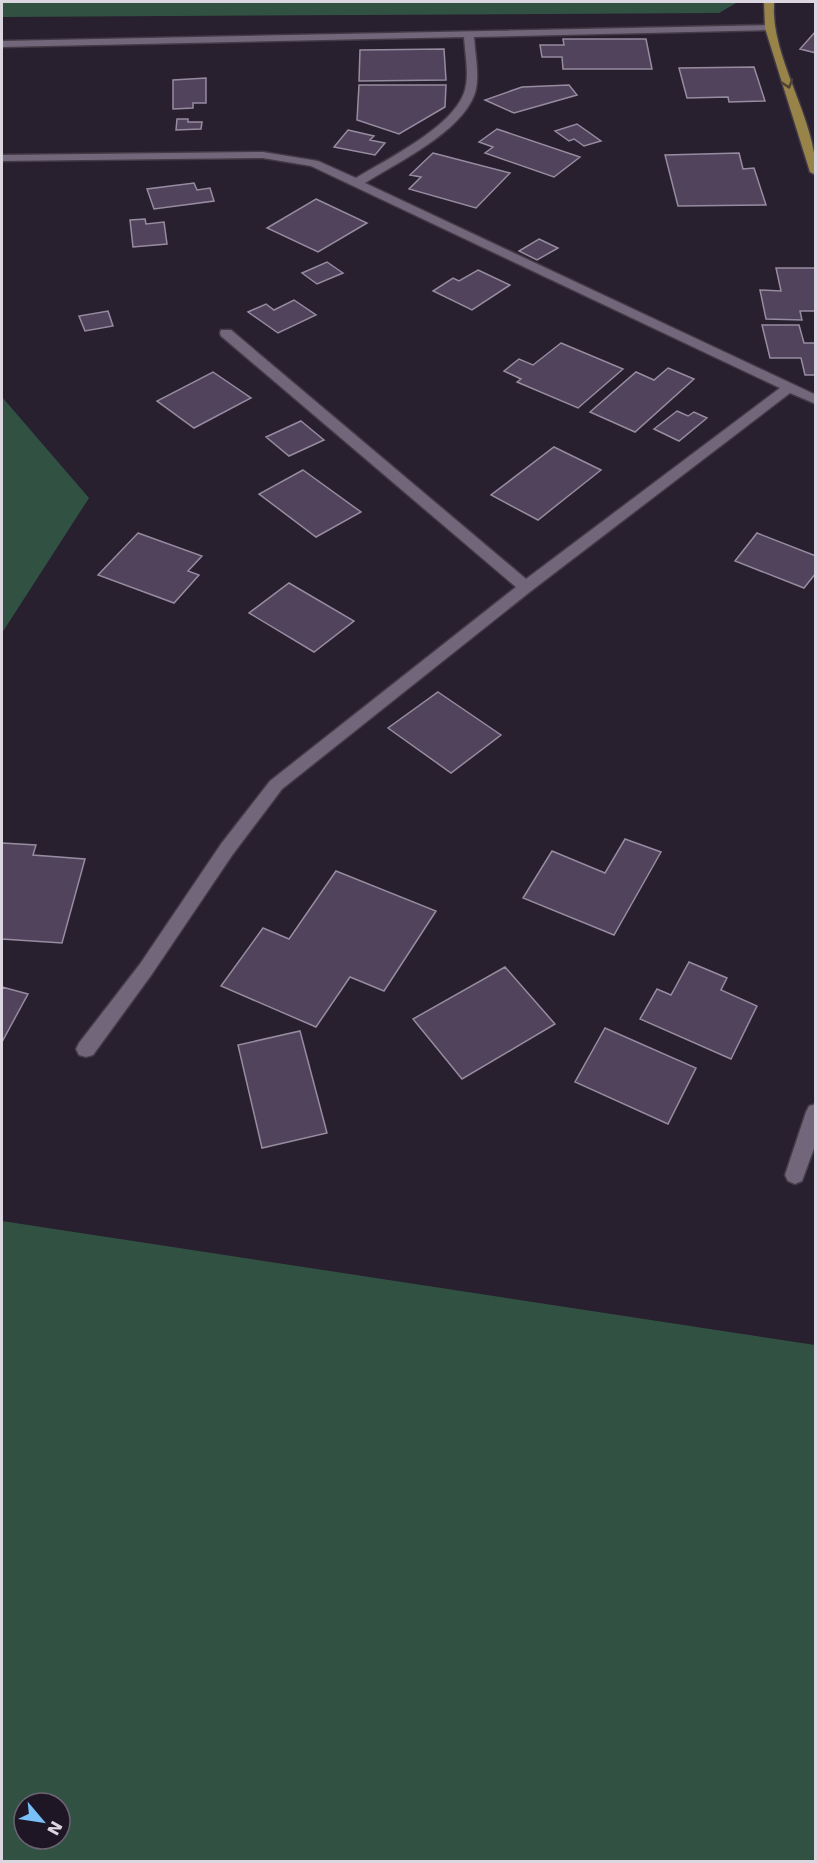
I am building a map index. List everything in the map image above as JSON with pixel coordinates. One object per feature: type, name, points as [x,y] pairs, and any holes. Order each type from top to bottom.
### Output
[{"type":"main road","points":[[769,2],[770,28],[815,168]]},
{"type":"street","points":[[2,44],[770,28]]},
{"type":"street","points":[[358,182],[449,122],[464,108],[470,92],[469,34]]},
{"type":"street","points":[[2,158],[263,154],[314,162],[816,400]]},
{"type":"street","points":[[226,333],[526,587]]},
{"type":"street","points":[[86,1050],[146,969],[227,849],[276,786],[526,587],[789,387]]},
{"type":"street","points":[[795,1175],[816,1112]]},
{"type":"green space","points":[[2,2],[738,2],[719,13],[2,17]]},
{"type":"green space","points":[[2,397],[89,498],[2,633]]},
{"type":"green space","points":[[2,1221],[815,1345],[815,1861],[2,1861]]},
{"type":"building","points":[[816,31],[816,53],[800,49]]},
{"type":"building","points":[[563,39],[646,39],[652,69],[563,69],[562,57],[542,57],[540,45],[564,45]]},
{"type":"building","points":[[444,49],[446,80],[359,81],[360,50]]},
{"type":"building","points":[[754,67],[765,101],[729,102],[728,97],[687,98],[679,68]]},
{"type":"building","points":[[206,78],[206,103],[193,103],[193,108],[173,109],[173,80]]},
{"type":"building","points":[[359,85],[446,85],[445,107],[399,134],[357,120]]},
{"type":"building","points":[[569,85],[577,95],[514,113],[485,100],[522,87]]},
{"type":"building","points":[[177,119],[202,122],[201,129],[176,130]]},
{"type":"building","points":[[577,124],[601,141],[584,146],[574,139],[569,141],[555,131]]},
{"type":"building","points":[[497,129],[580,157],[554,177],[485,153],[493,147],[479,142]]},
{"type":"building","points":[[348,130],[374,136],[370,140],[385,143],[375,155],[334,147]]},
{"type":"building","points":[[433,153],[510,173],[476,208],[409,189],[421,177],[410,175]]},
{"type":"building","points":[[739,153],[743,169],[754,168],[766,205],[678,206],[665,155]]},
{"type":"building","points":[[194,183],[197,190],[210,188],[214,201],[154,209],[147,189]]},
{"type":"building","points":[[316,199],[367,223],[318,252],[267,228]]},
{"type":"building","points":[[145,219],[146,224],[164,222],[167,244],[133,247],[130,220]]},
{"type":"building","points":[[539,239],[558,248],[537,260],[519,251]]},
{"type":"building","points":[[327,262],[343,273],[317,284],[302,273]]},
{"type":"building","points":[[776,268],[816,268],[816,311],[800,311],[802,320],[766,319],[760,290],[781,291]]},
{"type":"building","points":[[478,270],[510,285],[472,310],[433,291],[453,278],[459,281]]},
{"type":"building","points":[[294,300],[316,315],[278,333],[248,312],[266,304],[274,310]]},
{"type":"building","points":[[108,311],[113,326],[85,331],[79,316]]},
{"type":"building","points":[[762,325],[799,325],[804,343],[816,343],[816,375],[805,375],[801,358],[770,358]]},
{"type":"building","points":[[561,343],[623,369],[578,408],[517,382],[521,379],[504,371],[519,359],[533,365]]},
{"type":"building","points":[[668,368],[694,379],[635,432],[590,412],[636,372],[654,380]]},
{"type":"building","points":[[213,372],[251,398],[194,428],[157,401]]},
{"type":"building","points":[[677,411],[688,416],[694,412],[707,418],[679,441],[654,429]]},
{"type":"building","points":[[301,421],[324,440],[289,456],[266,437]]},
{"type":"building","points":[[554,447],[601,470],[538,520],[491,495]]},
{"type":"building","points":[[303,470],[361,512],[316,537],[259,494]]},
{"type":"building","points":[[138,533],[202,556],[188,571],[199,575],[174,603],[98,575]]},
{"type":"building","points":[[757,533],[816,556],[816,573],[804,588],[735,561]]},
{"type":"building","points":[[289,583],[354,621],[314,652],[249,613]]},
{"type":"building","points":[[438,692],[501,735],[451,773],[388,728]]},
{"type":"building","points":[[625,839],[661,852],[614,935],[523,898],[552,851],[605,873]]},
{"type":"building","points":[[2,843],[36,845],[33,855],[85,859],[62,943],[2,939]]},
{"type":"building","points":[[336,871],[436,911],[384,991],[350,977],[316,1027],[221,986],[263,928],[289,939]]},
{"type":"building","points":[[689,962],[727,978],[721,990],[757,1006],[731,1059],[640,1019],[657,989],[671,995]]},
{"type":"building","points":[[505,967],[555,1024],[462,1079],[413,1019]]},
{"type":"building","points":[[2,987],[28,994],[2,1042]]},
{"type":"building","points":[[605,1028],[696,1068],[668,1124],[575,1082]]},
{"type":"building","points":[[300,1031],[327,1133],[262,1148],[238,1045]]}]
